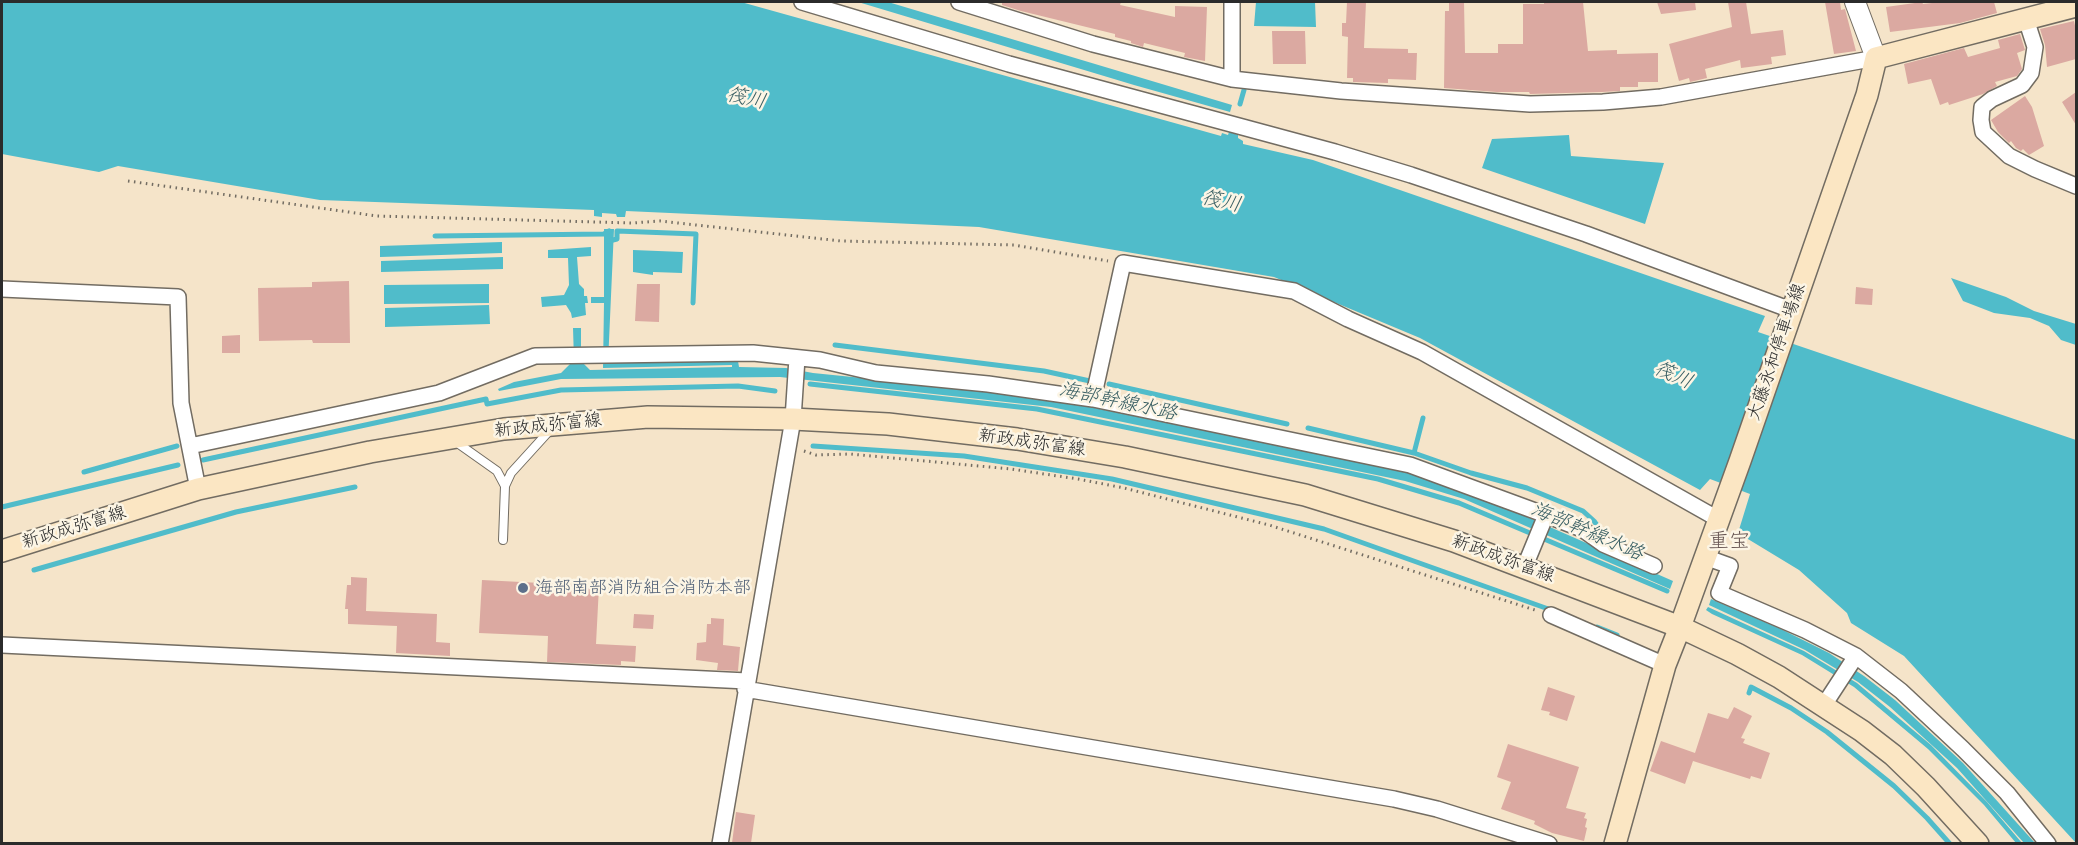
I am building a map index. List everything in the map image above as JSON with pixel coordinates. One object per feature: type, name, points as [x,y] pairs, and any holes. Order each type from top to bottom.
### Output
[{"type":"main road","points":[[1876,58],[2076,6]]},
{"type":"main road","name":"大藤永和停車場線","points":[[1615,843],[1665,665],[1705,557],[1866,95],[1876,58]]},
{"type":"main road","name":"新政成弥富線","points":[[2,551],[198,489],[359,454],[504,429],[648,417],[793,418],[888,424],[1017,439],[1125,457],[1305,495],[1454,541],[1525,566],[1680,627],[1828,698],[1862,731],[1893,755],[1978,843]]},
{"type":"street","points":[[802,2],[1009,64],[1335,152],[1586,234],[1791,310]]},
{"type":"street","points":[[959,2],[1093,44],[1232,79],[1341,91],[1530,104],[1661,97],[1876,58],[1855,2]]},
{"type":"street","points":[[1232,2],[1232,79]]},
{"type":"street","points":[[2026,19],[2035,47],[2031,73],[2022,85],[1992,99],[1982,107],[1983,132],[2009,156],[2076,186]]},
{"type":"street","points":[[1093,399],[1123,263],[1294,291],[1348,319],[1422,352],[1718,519]]},
{"type":"street","points":[[2,288],[178,297],[181,403],[198,489]]},
{"type":"street","points":[[190,446],[439,393],[534,356],[753,352],[796,368],[820,360],[876,373],[988,384],[1093,399],[1410,465],[1545,518],[1582,529],[1603,544],[1654,566]]},
{"type":"street","points":[[720,843],[793,418],[796,368]]},
{"type":"street","points":[[1525,566],[1545,518]]},
{"type":"street","points":[[1705,557],[1730,566],[1719,592],[1805,630],[1901,692],[2007,793],[2048,843]]},
{"type":"street","points":[[1551,615],[1665,665]]},
{"type":"street","points":[[2,645],[746,685],[1394,799],[1437,809],[1549,843]]},
{"type":"street","points":[[1828,698],[1853,660]]},
{"type":"lane","points":[[503,540],[506,486],[511,473],[556,424]]},
{"type":"lane","points":[[450,438],[497,471],[506,486]]},
{"type":"path","points":[[128,181],[377,216],[632,223],[660,221],[841,241],[1014,245],[1123,263]]},
{"type":"path","points":[[789,441],[805,452],[816,455],[850,454],[1011,469],[1124,488],[1269,525],[1551,615]]},
{"type":"water","name":"筏川","points":[[2,2],[741,2],[1221,136],[1222,133],[1228,135],[1229,132],[1238,135],[1243,144],[1313,160],[1765,316],[1758,332],[2076,440],[2076,843],[1904,656],[1851,623],[1847,613],[1799,570],[1738,533],[1750,494],[1710,479],[1700,490],[1420,338],[1274,277],[979,227],[626,211],[625,217],[602,213],[602,217],[594,216],[594,210],[320,200],[118,166],[99,172],[2,154]]},
{"type":"water","points":[[858,2],[888,2],[1232,105],[1230,112]]},
{"type":"water","points":[[1256,2],[1315,2],[1316,27],[1254,26]]},
{"type":"water","points":[[1569,135],[1571,156],[1664,163],[1645,224],[1482,168],[1492,139]]},
{"type":"water","points":[[604,229],[614,229],[608,363],[738,361],[739,367],[786,368],[813,373],[1031,395],[1407,472],[1470,492],[1673,581],[1670,589],[1464,499],[1405,481],[1051,407],[780,377],[561,379],[499,391],[498,389],[514,382],[561,373],[574,360],[573,328],[581,328],[581,361],[590,370],[732,367],[732,365],[603,368],[604,303],[591,303],[591,297],[604,297]]},
{"type":"water","points":[[502,242],[502,253],[380,257],[380,246]]},
{"type":"water","points":[[591,247],[591,256],[577,257],[579,284],[584,289],[584,296],[587,296],[586,315],[572,318],[566,305],[542,307],[541,297],[564,295],[569,285],[568,258],[548,258],[548,250]]},
{"type":"water","points":[[633,250],[683,252],[682,273],[653,272],[653,275],[633,272]]},
{"type":"water","points":[[503,257],[503,269],[381,272],[381,261]]},
{"type":"water","points":[[1951,278],[2006,297],[2034,311],[2076,324],[2076,345],[2061,340],[2049,326],[2030,318],[1994,313],[1963,301]]},
{"type":"water","points":[[489,284],[489,303],[384,304],[384,285]]},
{"type":"water","points":[[489,305],[490,324],[385,327],[385,308]]},
{"type":"water","points":[[1711,599],[1781,629],[1829,653],[1864,676],[1895,700],[1963,763],[2035,843],[2024,843],[1957,768],[1890,707],[1858,682],[1805,650],[1709,605]]},
{"type":"water","points":[[1708,607],[1804,651],[1857,683],[1931,745],[1987,802],[2022,843],[2016,843],[1984,805],[1928,749],[1854,687],[1802,655],[1712,614],[1706,610]]},
{"type":"building","points":[[1002,2],[1121,2],[1120,5],[1175,17],[1175,6],[1207,7],[1205,61],[1184,57],[1185,53],[1144,43],[1143,47],[1115,37],[1115,34],[1021,11],[1002,5]]},
{"type":"building","points":[[1347,2],[1366,2],[1364,48],[1408,49],[1408,53],[1417,53],[1416,80],[1388,79],[1388,83],[1353,82],[1353,78],[1347,78],[1348,37],[1342,36],[1342,23],[1346,23]]},
{"type":"building","points":[[1449,2],[1464,2],[1465,53],[1498,53],[1498,44],[1523,44],[1523,4],[1583,2],[1588,51],[1617,50],[1617,54],[1658,53],[1658,82],[1638,82],[1638,87],[1620,87],[1620,91],[1602,92],[1530,94],[1529,92],[1444,88],[1445,11],[1449,11]]},
{"type":"building","points":[[1657,2],[1695,2],[1696,10],[1661,14]]},
{"type":"building","points":[[1728,2],[1746,2],[1751,34],[1783,30],[1786,55],[1771,57],[1772,64],[1741,68],[1740,60],[1705,69],[1707,78],[1690,82],[1689,78],[1679,81],[1669,44],[1732,27]]},
{"type":"building","points":[[1825,2],[1840,2],[1841,10],[1845,9],[1856,51],[1834,54]]},
{"type":"building","points":[[1922,2],[1923,4],[1994,2],[1997,13],[1960,23],[1890,32],[1886,7]]},
{"type":"building","points":[[2074,21],[2076,59],[2047,67],[2045,45],[2040,29]]},
{"type":"building","points":[[1272,31],[1305,31],[1306,64],[1273,64]]},
{"type":"building","points":[[2020,34],[2025,50],[2017,53],[2022,69],[2017,76],[1995,82],[1997,86],[1983,94],[1949,105],[1948,102],[1940,105],[1931,79],[1908,84],[1904,64],[1964,48],[1968,57],[2000,48],[1998,40]]},
{"type":"building","points":[[2076,92],[2076,125],[2062,102]]},
{"type":"building","points":[[2025,96],[2032,107],[2044,146],[2029,155],[2023,149],[2021,151],[2016,148],[2011,141],[2009,143],[1998,132],[1991,120]]},
{"type":"building","points":[[349,281],[350,343],[313,343],[312,340],[259,341],[258,288],[312,287],[312,282]]},
{"type":"building","points":[[637,284],[660,284],[659,322],[635,321]]},
{"type":"building","points":[[1856,287],[1873,289],[1872,305],[1855,304]]},
{"type":"building","points":[[240,335],[240,353],[222,353],[222,336]]},
{"type":"building","points":[[351,577],[367,578],[366,611],[437,614],[436,642],[450,643],[450,656],[396,653],[397,626],[348,624],[348,609],[345,609],[347,585],[351,585]]},
{"type":"building","points":[[482,580],[599,586],[596,644],[636,646],[635,662],[621,661],[621,665],[547,662],[548,636],[479,633]]},
{"type":"building","points":[[634,614],[654,615],[653,629],[633,628]]},
{"type":"building","points":[[711,618],[724,619],[723,645],[740,647],[738,671],[717,670],[718,663],[696,660],[697,643],[706,642],[707,624],[711,624]]},
{"type":"building","points":[[1548,687],[1575,696],[1567,721],[1541,710]]},
{"type":"building","points":[[1734,707],[1752,716],[1741,738],[1745,739],[1743,743],[1770,753],[1761,779],[1751,776],[1750,779],[1693,761],[1685,784],[1650,771],[1661,741],[1695,753],[1708,713],[1728,719]]},
{"type":"building","points":[[1508,744],[1579,767],[1566,808],[1586,813],[1584,818],[1587,819],[1585,827],[1587,828],[1584,841],[1552,833],[1534,824],[1535,821],[1501,809],[1511,782],[1497,777]]},
{"type":"building","points":[[736,812],[755,815],[751,843],[732,843]]},
{"type":"waterway","points":[[1240,104],[1244,90]]},
{"type":"waterway","points":[[435,236],[604,234],[609,231]]},
{"type":"waterway","points":[[609,241],[617,239],[617,231],[696,234],[693,303]]},
{"type":"waterway","name":"海部幹線水路","points":[[835,345],[1044,371],[1090,381]]},
{"type":"waterway","points":[[810,384],[1037,409],[1378,479],[1459,503],[1667,591]]},
{"type":"waterway","name":"海部幹線水路","points":[[1109,384],[1287,424]]},
{"type":"waterway","points":[[203,460],[486,399],[487,404],[561,390],[738,386],[775,391]]},
{"type":"waterway","points":[[1414,453],[1423,418]]},
{"type":"waterway","name":"海部幹線水路","points":[[1308,428],[1414,453],[1471,473],[1527,488],[1583,511],[1594,521],[1607,539]]},
{"type":"waterway","points":[[84,472],[177,446]]},
{"type":"waterway","points":[[813,446],[964,456],[1112,479],[1324,529],[1554,611]]},
{"type":"waterway","points":[[2,507],[178,465]]},
{"type":"waterway","points":[[34,570],[236,512],[355,487]]},
{"type":"waterway","points":[[1597,627],[1617,635]]},
{"type":"waterway","points":[[1749,693],[1751,687],[1791,708],[1827,732],[1894,786],[1950,844]]},
{"type":"place","name":"海部南部消防組合消防本部","points":[[523,588]]},
{"type":"district","name":"重宝","points":[[1729,542]]}]
